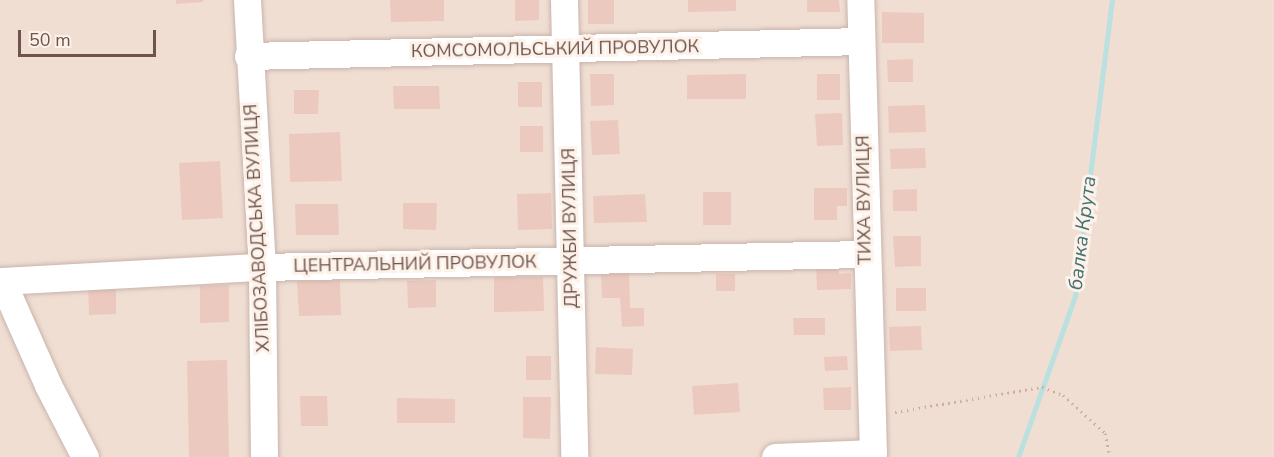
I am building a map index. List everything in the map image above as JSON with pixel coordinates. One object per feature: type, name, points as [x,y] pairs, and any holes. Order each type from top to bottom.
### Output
[{"type":"street","name":"ХЛІБОЗАВОДСЬКА ВУЛИЦЯ","points":[[247,0],[262,267],[264,457]]},
{"type":"street","name":"ДРУЖБИ ВУЛИЦЯ","points":[[564,0],[574,457]]},
{"type":"street","name":"ТИХА ВУЛИЦЯ","points":[[775,457],[873,453],[865,254],[860,0]]},
{"type":"street","name":"КОМСОМОЛЬСЬКИЙ ПРОВУЛОК","points":[[249,56],[861,41]]},
{"type":"street","name":"ЦЕНТРАЛЬНИЙ ПРОВУЛОК","points":[[1,281],[262,267],[865,254]]},
{"type":"street","points":[[1,281],[85,457]]},
{"type":"path","points":[[872,400],[894,412],[1042,387],[1063,395],[1105,433],[1110,457]]},
{"type":"shaded area","points":[[0,0],[1274,0],[1274,457],[0,457]]},
{"type":"building","points":[[176,0],[203,0],[203,2],[176,4]]},
{"type":"building","points":[[390,0],[444,0],[444,21],[391,22]]},
{"type":"building","points":[[515,0],[539,0],[539,20],[515,21]]},
{"type":"building","points":[[588,0],[614,0],[614,24],[588,24]]},
{"type":"building","points":[[688,0],[736,0],[736,11],[688,12]]},
{"type":"building","points":[[807,0],[839,0],[840,12],[807,12]]},
{"type":"building","points":[[882,12],[924,13],[924,43],[882,43]]},
{"type":"building","points":[[913,59],[913,82],[888,82],[887,60]]},
{"type":"building","points":[[590,74],[614,74],[614,105],[591,106]]},
{"type":"building","points":[[746,74],[746,99],[687,99],[687,75]]},
{"type":"building","points":[[817,74],[840,74],[840,100],[817,100]]},
{"type":"building","points":[[518,82],[542,82],[542,107],[518,107]]},
{"type":"building","points":[[393,86],[439,86],[440,109],[394,109]]},
{"type":"building","points":[[294,90],[319,90],[318,114],[294,114]]},
{"type":"building","points":[[925,105],[926,132],[889,133],[888,106]]},
{"type":"building","points":[[842,113],[843,145],[817,146],[815,114]]},
{"type":"building","points":[[618,120],[620,154],[592,155],[590,121]]},
{"type":"building","points":[[520,126],[543,126],[543,152],[520,152]]},
{"type":"building","points":[[340,132],[342,181],[290,182],[289,134]]},
{"type":"building","points":[[925,148],[926,168],[891,169],[890,149]]},
{"type":"building","points":[[220,161],[223,218],[182,220],[179,163]]},
{"type":"building","points":[[814,188],[847,188],[847,206],[837,206],[837,220],[814,220]]},
{"type":"building","points":[[917,189],[917,211],[893,211],[893,190]]},
{"type":"building","points":[[703,192],[731,192],[731,225],[703,225]]},
{"type":"building","points":[[551,193],[552,229],[518,230],[517,194]]},
{"type":"building","points":[[645,194],[647,222],[594,223],[593,196]]},
{"type":"building","points":[[403,203],[437,203],[436,230],[403,229]]},
{"type":"building","points":[[295,204],[338,204],[339,235],[296,235]]},
{"type":"building","points":[[893,236],[921,236],[921,266],[895,267]]},
{"type":"building","points":[[838,265],[839,274],[851,273],[851,289],[817,290],[816,266]]},
{"type":"building","points":[[629,273],[630,308],[644,308],[644,326],[622,327],[620,298],[602,298],[601,274]]},
{"type":"building","points":[[716,274],[735,274],[735,291],[716,291]]},
{"type":"building","points":[[494,277],[543,277],[544,311],[494,312]]},
{"type":"building","points":[[88,280],[116,280],[116,314],[89,315]]},
{"type":"building","points":[[340,280],[341,315],[299,316],[297,281]]},
{"type":"building","points":[[436,280],[436,307],[408,308],[407,281]]},
{"type":"building","points":[[229,285],[229,322],[200,323],[200,286]]},
{"type":"building","points":[[896,288],[926,288],[926,311],[896,311]]},
{"type":"building","points":[[793,318],[825,318],[825,335],[794,335]]},
{"type":"building","points":[[921,326],[922,350],[890,351],[889,327]]},
{"type":"building","points":[[596,347],[633,349],[632,375],[595,374]]},
{"type":"building","points":[[526,356],[551,356],[551,380],[526,380]]},
{"type":"building","points":[[847,356],[848,370],[825,371],[824,357]]},
{"type":"building","points":[[227,360],[229,457],[189,457],[187,361]]},
{"type":"building","points":[[738,383],[740,412],[694,415],[692,386]]},
{"type":"building","points":[[851,387],[851,410],[824,410],[823,388]]},
{"type":"building","points":[[300,396],[327,396],[328,426],[301,426]]},
{"type":"building","points":[[523,397],[551,397],[550,439],[523,438]]},
{"type":"building","points":[[397,398],[455,399],[455,423],[397,423]]},
{"type":"waterway","name":"балка Крута","points":[[1018,457],[1075,296],[1112,0]]}]
